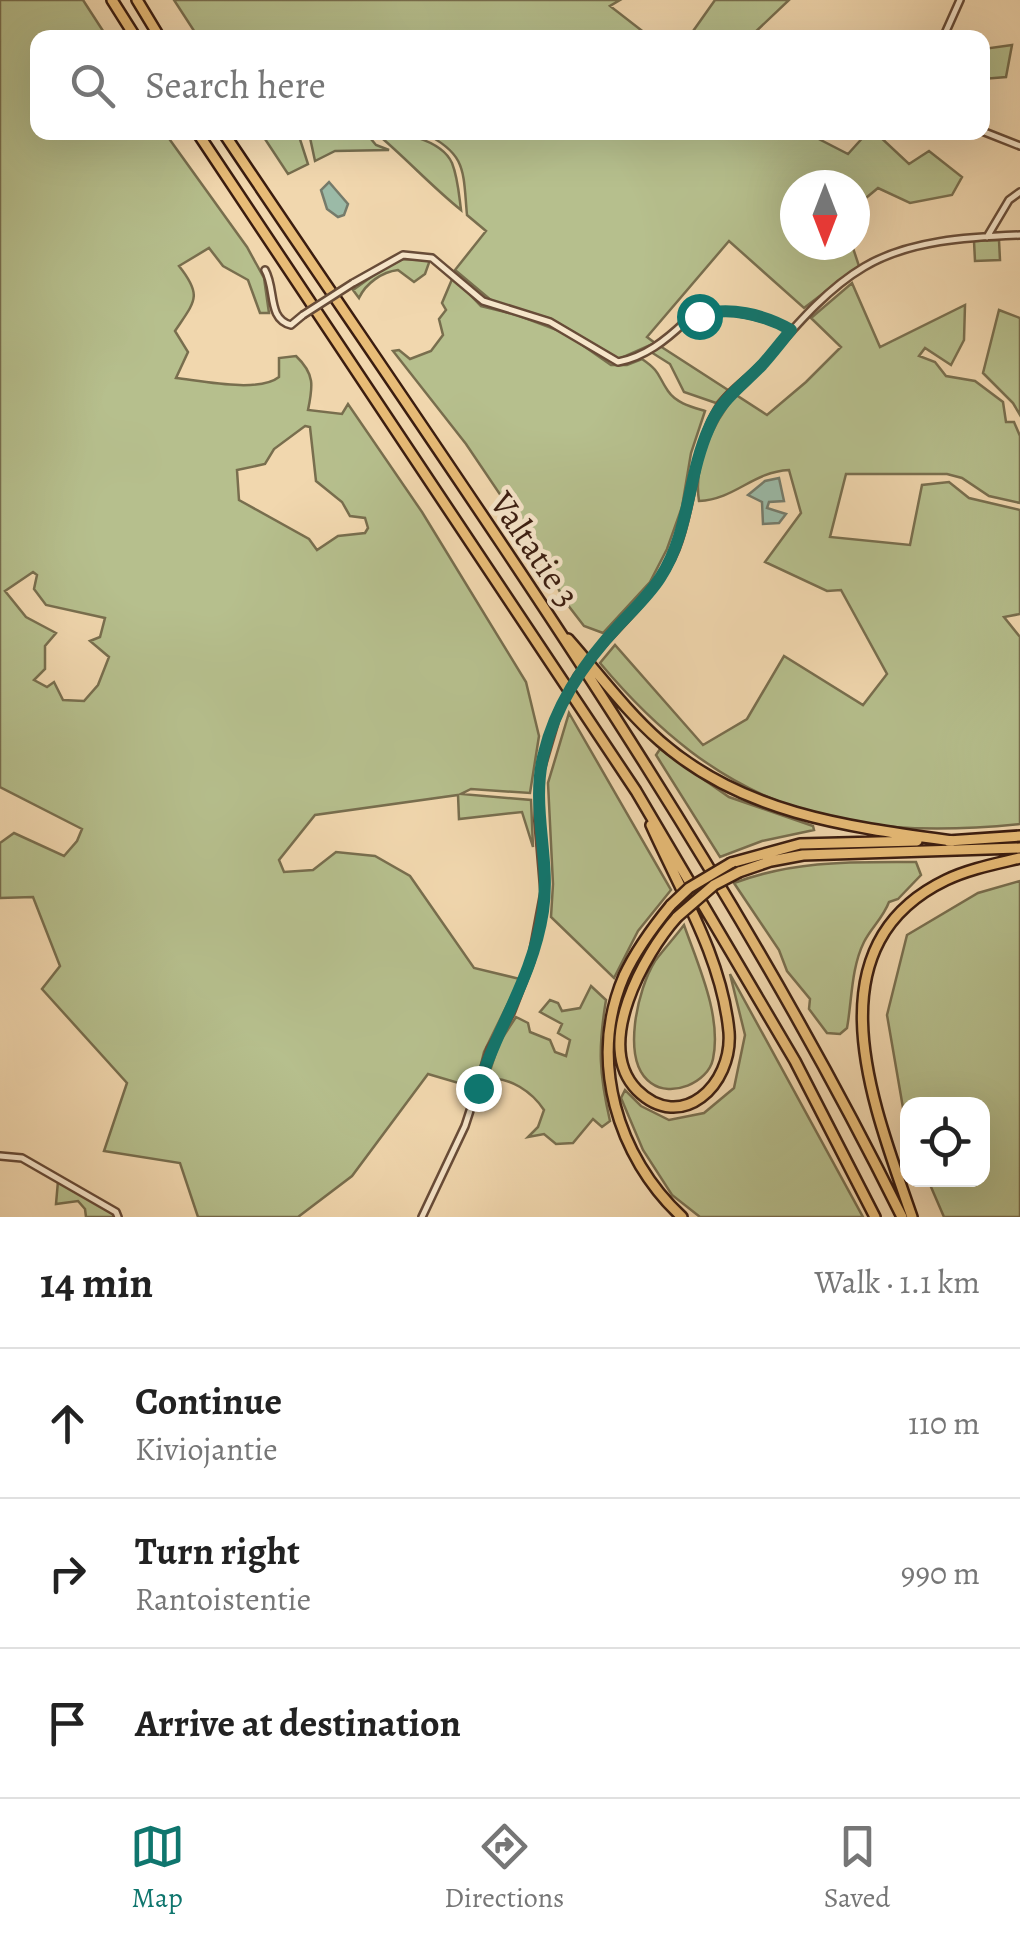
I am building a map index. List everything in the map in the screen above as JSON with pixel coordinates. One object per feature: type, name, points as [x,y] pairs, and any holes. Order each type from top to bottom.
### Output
[{"type":"highway","points":[[112,0],[131,30]]},
{"type":"highway","points":[[137,0],[155,30]]},
{"type":"highway","name":"Valtatie 3","points":[[202,140],[636,791],[794,1060],[875,1217]]},
{"type":"highway","name":"Valtatie 3","points":[[228,140],[676,814],[816,1051],[902,1217]]},
{"type":"highway","points":[[547,616],[659,740],[731,788],[813,819],[953,841]]},
{"type":"highway","points":[[636,791],[705,943],[728,1030],[728,1060],[718,1082],[703,1096],[679,1105],[652,1100],[634,1087],[620,1045],[626,1007],[644,962],[676,918],[714,885],[771,861],[818,854],[1020,848]]},
{"type":"highway","points":[[682,1217],[642,1170],[626,1141],[613,1095],[609,1054],[615,1005],[624,976],[642,943],[671,905],[689,888],[731,863],[778,848],[1020,836]]},
{"type":"highway","points":[[912,1217],[876,1112],[867,1068],[862,1016],[868,972],[895,920],[926,891],[966,872],[1020,858]]},
{"type":"street","points":[[947,30],[960,0]]},
{"type":"street","points":[[990,134],[1020,146]]},
{"type":"street","points":[[986,236],[1009,200],[1020,192]]},
{"type":"street","points":[[422,1217],[469,1115],[490,1048],[524,984],[534,948],[544,892],[538,821],[540,773],[558,712],[596,650],[651,591],[676,551],[690,504],[696,462],[718,408],[791,330],[856,272],[919,248],[986,236],[1020,235]]},
{"type":"street","points":[[264,270],[271,280],[276,316],[291,324],[395,257],[432,258],[483,301],[550,322],[618,362],[646,352],[680,330],[688,319],[711,312],[735,312],[791,330]]},
{"type":"street","points":[[0,1156],[22,1158],[116,1212],[118,1217]]},
{"type":"green space","points":[[0,0],[83,0],[102,30],[30,30],[30,140],[170,140],[247,247],[264,278],[269,313],[260,313],[248,280],[223,266],[209,248],[179,266],[194,298],[175,331],[188,352],[176,378],[230,385],[270,382],[279,377],[279,358],[296,356],[311,381],[308,410],[342,414],[348,404],[422,512],[526,682],[539,736],[530,793],[471,789],[461,794],[531,800],[533,847],[522,812],[459,819],[458,795],[315,815],[279,860],[284,872],[313,870],[336,852],[375,856],[410,876],[474,968],[520,979],[484,1052],[474,1093],[469,1086],[428,1074],[352,1176],[298,1217],[198,1217],[180,1163],[104,1151],[127,1083],[42,989],[60,966],[33,897],[0,898],[0,843],[14,833],[64,856],[82,829],[0,787]],"holes":[[[305,426],[310,427],[316,481],[342,502],[350,516],[365,518],[368,528],[365,533],[338,536],[317,550],[309,539],[239,500],[237,470],[265,464],[274,449]],[[33,572],[37,575],[34,589],[46,605],[105,618],[100,637],[90,641],[109,657],[98,685],[84,701],[63,700],[54,682],[47,687],[34,680],[45,669],[45,646],[56,633],[26,617],[5,591]]]},
{"type":"green space","points":[[174,0],[620,0],[610,6],[641,30],[193,30]]},
{"type":"green space","points":[[715,0],[789,0],[757,30],[694,30]]},
{"type":"green space","points":[[1012,45],[1006,77],[990,78],[990,48]]},
{"type":"green space","points":[[266,140],[300,140],[308,164],[288,174]]},
{"type":"green space","points":[[310,140],[372,140],[389,150],[335,151],[315,161]]},
{"type":"green space","points":[[384,140],[424,140],[446,155],[456,175],[461,210]]},
{"type":"green space","points":[[436,140],[821,140],[848,154],[861,140],[883,140],[909,164],[929,151],[962,177],[952,195],[910,203],[878,188],[870,195],[870,170],[780,170],[780,260],[857,260],[859,266],[804,308],[729,241],[647,337],[655,343],[619,359],[551,319],[492,301],[455,270],[486,231],[467,215],[463,175],[448,148]]},
{"type":"green space","points":[[999,240],[1000,260],[975,261],[974,241]]},
{"type":"green space","points":[[403,259],[430,260],[425,274],[414,282],[398,270],[375,279],[359,298],[353,290],[388,265]]},
{"type":"green space","points":[[453,277],[481,306],[565,333],[611,365],[627,365],[642,359],[656,371],[675,399],[705,411],[691,453],[682,507],[667,549],[650,582],[603,633],[584,626],[564,600],[543,558],[466,444],[393,351],[399,350],[410,359],[431,351],[443,335],[439,319],[446,310],[442,303]]},
{"type":"green space","points":[[852,283],[880,347],[965,305],[964,340],[951,365],[925,348],[919,356],[935,362],[946,376],[975,381],[1003,402],[1006,422],[1014,422],[1020,436],[1020,503],[989,496],[962,478],[947,474],[846,474],[830,537],[910,545],[922,485],[949,482],[969,498],[1020,510],[1020,614],[1004,617],[1020,637],[1020,824],[894,827],[838,819],[786,804],[737,782],[690,751],[645,712],[600,663],[615,645],[703,745],[747,719],[784,656],[863,705],[887,674],[841,590],[827,591],[765,562],[801,513],[789,470],[765,475],[723,496],[699,501],[702,459],[728,406],[736,395],[767,415],[806,382],[841,347],[811,318]]},
{"type":"green space","points":[[999,310],[1020,318],[1020,415],[983,373]]},
{"type":"green space","points":[[660,346],[728,390],[716,403],[684,392],[670,364],[651,352]]},
{"type":"green space","points":[[569,713],[671,890],[638,931],[614,978],[551,917],[548,783]]},
{"type":"green space","points":[[660,749],[729,797],[813,826],[814,830],[762,841],[720,857],[656,755]]},
{"type":"green space","points":[[916,862],[921,875],[898,899],[889,902],[860,952],[847,1028],[840,1034],[827,1033],[809,1009],[810,999],[787,971],[779,950],[734,883],[802,866]]},
{"type":"green space","points":[[1020,881],[1020,1217],[944,1217],[931,1187],[990,1187],[990,1097],[901,1097],[887,1015],[907,935],[978,893]]},
{"type":"green space","points":[[684,925],[707,991],[715,1043],[710,1068],[704,1075],[688,1086],[668,1089],[651,1083],[642,1073],[636,1058],[635,1024],[649,973]]},
{"type":"green space","points":[[730,974],[863,1217],[700,1217],[672,1195],[643,1150],[621,1098],[625,1090],[641,1106],[669,1120],[704,1113],[734,1088],[745,1035]]},
{"type":"green space","points":[[591,986],[606,1000],[601,1060],[610,1121],[602,1127],[593,1119],[573,1143],[556,1144],[544,1134],[528,1137],[538,1127],[544,1110],[520,1087],[504,1080],[487,1080],[499,1043],[516,1017],[528,1023],[530,1032],[550,1040],[555,1052],[566,1056],[570,1040],[558,1033],[562,1024],[540,1012],[550,1000],[558,1003],[562,1011],[580,1008]]},
{"type":"green space","points":[[58,1181],[112,1212],[114,1217],[86,1217],[78,1201],[56,1204]]},
{"type":"shaded area","points":[[329,182],[348,204],[344,215],[338,217],[327,209],[321,190]]},
{"type":"shaded area","points":[[779,478],[784,501],[769,502],[767,508],[786,514],[779,523],[763,524],[762,502],[748,495],[765,481]]},
{"type":"route","points":[[478,1088],[490,1048],[524,984],[543,910],[538,797],[544,750],[558,712],[596,650],[651,591],[676,551],[690,504],[696,462],[718,408],[791,330],[724,310],[699,316]]}]
